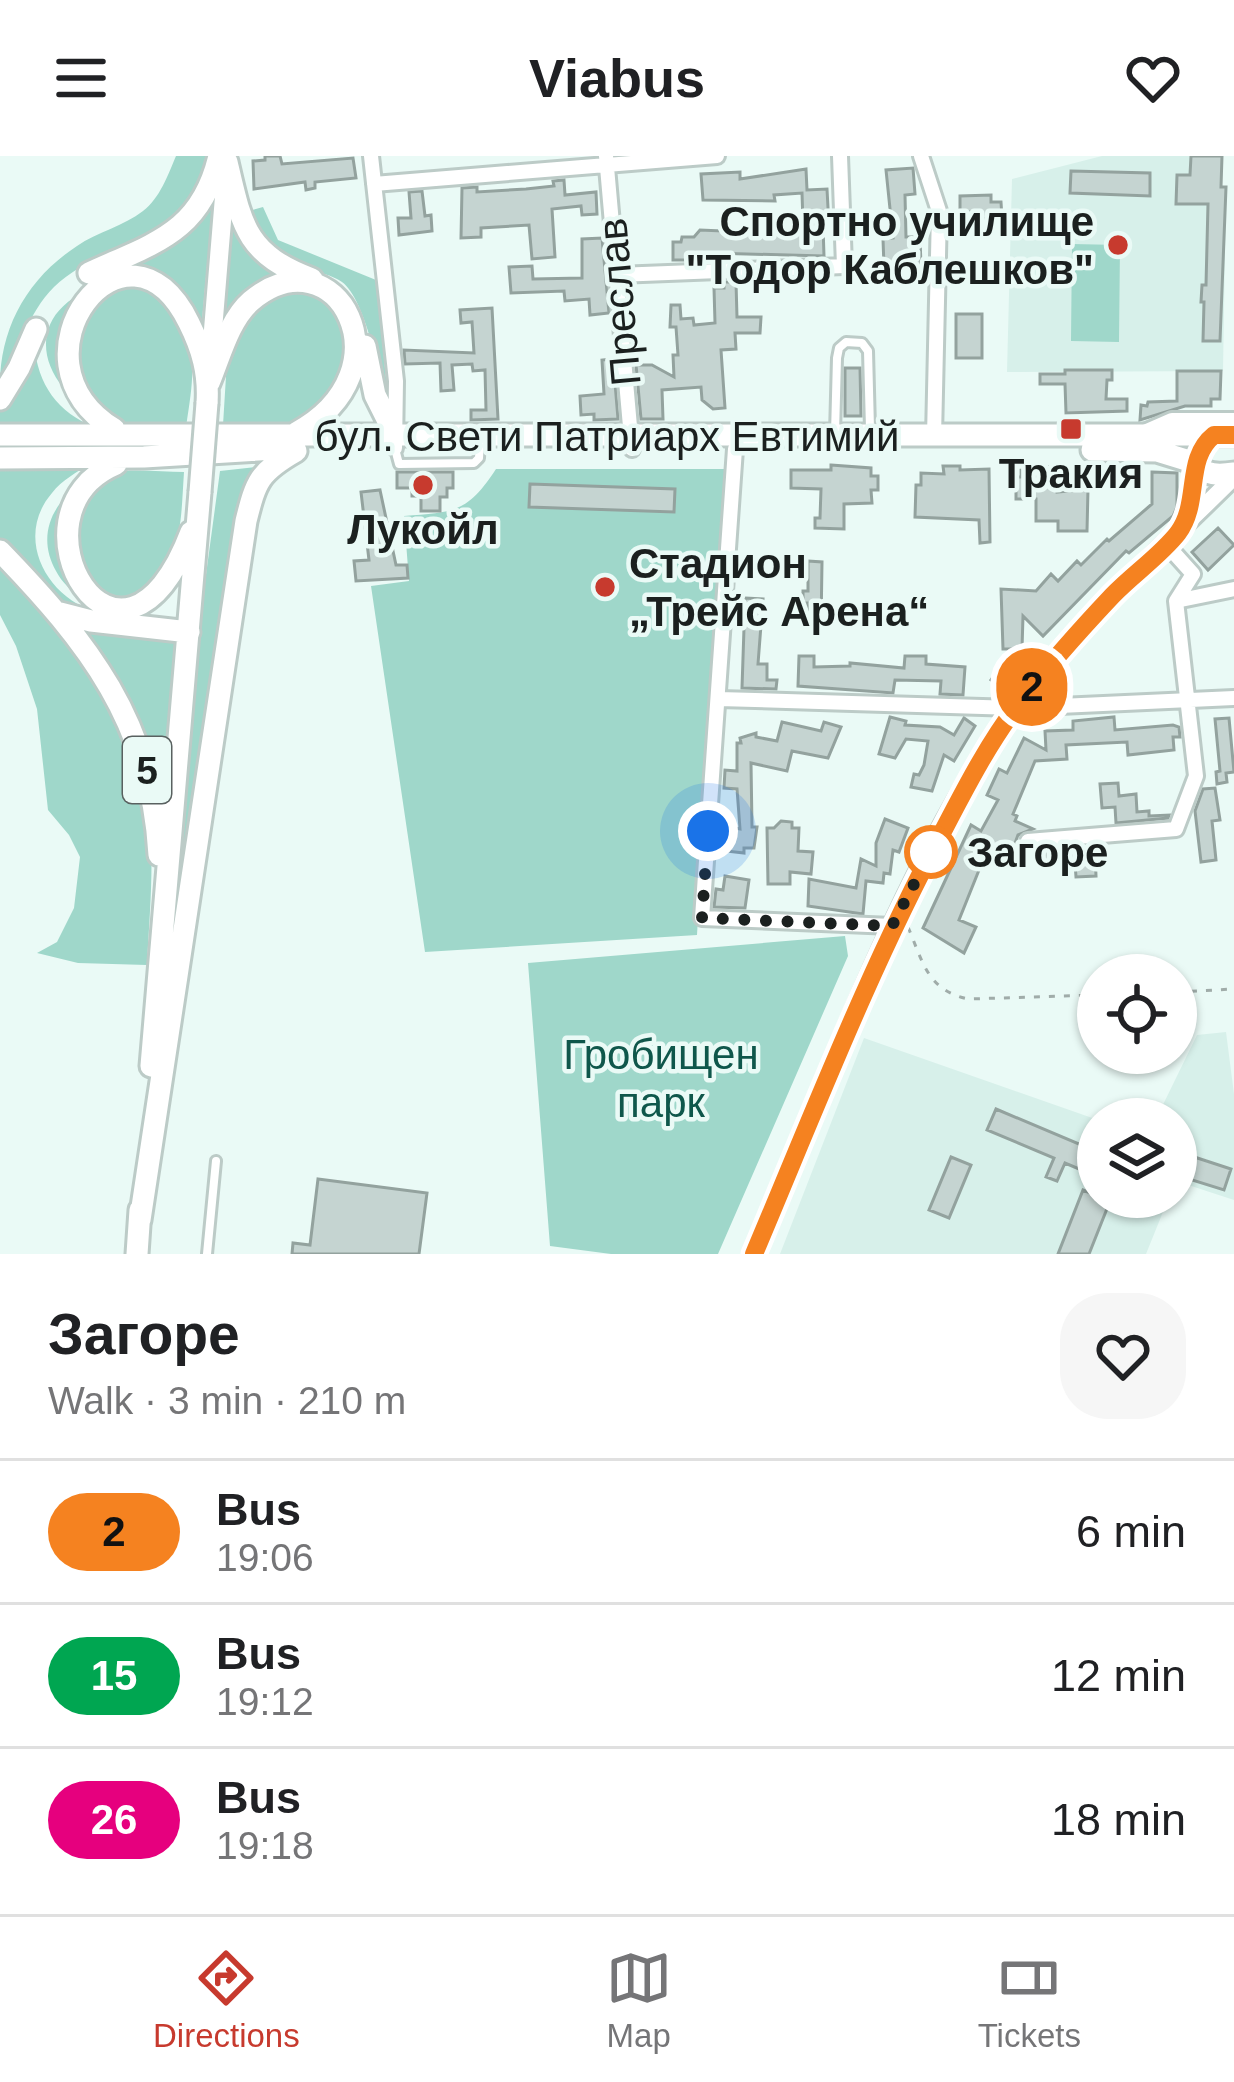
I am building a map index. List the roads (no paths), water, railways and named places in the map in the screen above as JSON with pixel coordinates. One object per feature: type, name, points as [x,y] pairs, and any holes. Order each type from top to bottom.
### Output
[{"type":"main road","points":[[68,286],[167,238],[193,216],[225,158]]},
{"type":"main road","points":[[208,393],[225,158]]},
{"type":"main road","points":[[225,158],[248,237],[261,253],[323,283],[351,305],[375,394],[395,441]]},
{"type":"main road","points":[[40,362],[44,327],[69,292],[91,281],[117,277],[163,289],[182,309],[201,347],[208,393]]},
{"type":"main road","name":"5","points":[[137,1254],[208,393],[233,324],[250,302],[278,285],[300,281],[336,296],[349,313],[357,361],[328,412],[297,441]]},
{"type":"main road","points":[[0,399],[46,310]]},
{"type":"main road","points":[[51,383],[89,419],[116,430],[172,435]]},
{"type":"main road","name":"бул. Свети Патриарх Евтимий","points":[[0,435],[632,442],[1228,433]]},
{"type":"main road","points":[[1197,465],[1202,446],[1228,433]]},
{"type":"main road","name":"бул. Свети Патриарх Евтимий","points":[[0,458],[144,457],[297,441]]},
{"type":"main road","points":[[140,1220],[246,521],[256,482],[297,441]]},
{"type":"main road","name":"бул. Свети Патриарх Евтимий","points":[[632,442],[735,449],[1144,450],[1214,474],[1234,475]]},
{"type":"main road","points":[[52,499],[92,471],[144,457]]},
{"type":"main road","points":[[47,570],[58,588],[81,603],[122,609],[142,603],[175,568],[199,501]]},
{"type":"main road","name":"5","points":[[0,550],[60,613],[109,686],[138,742],[151,784],[159,850],[160,949]]},
{"type":"main road","points":[[60,613],[189,632]]},
{"type":"street","points":[[371,156],[396,381],[395,441]]},
{"type":"street","points":[[509,156],[510,173]]},
{"type":"street","points":[[374,184],[606,161],[717,156]]},
{"type":"street","points":[[617,275],[844,266],[840,156]]},
{"type":"street","points":[[921,156],[939,211],[934,437]]},
{"type":"street","name":"Преслав","points":[[606,161],[632,442]]},
{"type":"street","points":[[735,449],[702,918],[892,926]]},
{"type":"street","points":[[1172,539],[1192,506],[1197,465]]},
{"type":"street","points":[[754,1254],[892,926],[970,780],[1015,709],[1114,594],[1234,475]]},
{"type":"street","points":[[1028,841],[1176,829],[1196,776],[1177,601],[1193,574],[1172,539]]},
{"type":"street","points":[[1177,601],[1234,589]]},
{"type":"street","points":[[718,699],[1015,709],[1234,698]]},
{"type":"lane","points":[[835,437],[838,348],[855,340],[868,351],[871,437]]},
{"type":"lane","points":[[207,1254],[217,1162]]},
{"type":"place","name":"Спортно училище \"Тодор Каблешков\"","points":[[1118,245]]},
{"type":"place","name":"Тракия","points":[[1071,429]]},
{"type":"place","name":"Лукойл","points":[[423,485]]},
{"type":"place","name":"Стадион „Трейс Арена“","points":[[605,587]]},
{"type":"place","name":"Загоре","points":[[931,852]]},
{"type":"park label","name":"Гробищен парк","points":[[661,1078]]}]
